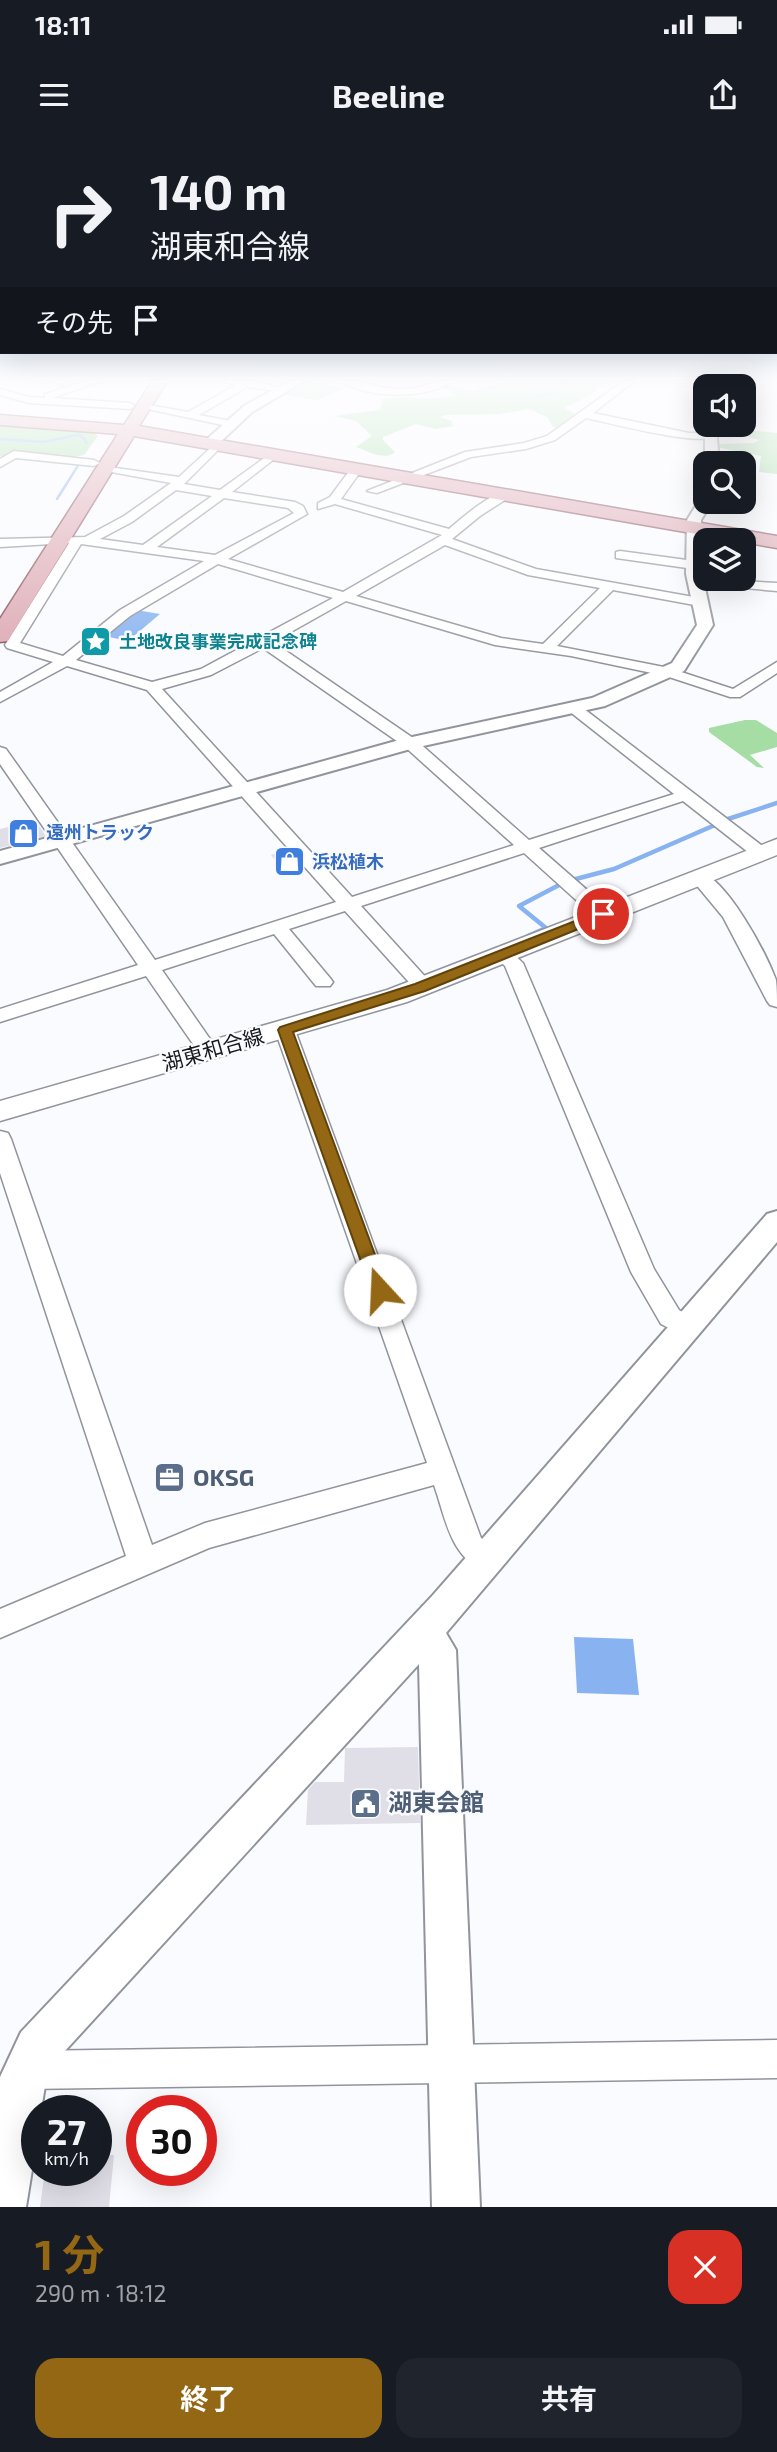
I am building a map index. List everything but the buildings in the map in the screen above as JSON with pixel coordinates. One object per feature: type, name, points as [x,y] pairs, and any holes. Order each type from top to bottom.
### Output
[{"type":"main road","points":[[7,622],[67,541],[85,489],[93,476]]},
{"type":"main road","points":[[406,476],[777,542]]},
{"type":"main road","name":"湖東和合線","points":[[0,1111],[285,1030],[424,986],[768,849]]},
{"type":"street","points":[[149,476],[222,495],[291,505],[301,511],[314,510],[333,500],[351,476]]},
{"type":"street","points":[[67,541],[128,519],[183,476]]},
{"type":"street","points":[[145,549],[246,476]]},
{"type":"street","points":[[373,491],[409,477]]},
{"type":"street","points":[[7,622],[12,645],[152,687],[206,672],[263,642],[448,537],[476,513],[507,494]]},
{"type":"street","points":[[333,500],[448,537],[533,572],[700,602]]},
{"type":"street","points":[[0,698],[64,662],[125,613],[167,586],[295,519],[301,511]]},
{"type":"street","points":[[694,527],[698,514]]},
{"type":"street","points":[[0,543],[67,541],[218,560],[500,642],[669,673],[735,695],[777,666]]},
{"type":"street","points":[[620,555],[693,572]]},
{"type":"street","points":[[756,583],[777,587]]},
{"type":"street","points":[[546,649],[610,586]]},
{"type":"street","points":[[0,858],[410,743],[609,699],[669,673],[682,662],[704,629],[705,621],[698,591]]},
{"type":"street","points":[[263,642],[410,743],[603,914]]},
{"type":"street","points":[[152,687],[424,986]]},
{"type":"street","points":[[574,708],[686,795],[768,849]]},
{"type":"street","points":[[0,752],[209,1052]]},
{"type":"street","points":[[0,1016],[686,795]]},
{"type":"street","points":[[698,876],[707,882],[733,919],[777,1001]]},
{"type":"street","points":[[277,926],[323,982]]},
{"type":"street","points":[[503,955],[513,963],[643,1272],[670,1317],[686,1327]]},
{"type":"street","points":[[285,1030],[470,1546],[487,1559]]},
{"type":"street","points":[[0,1139],[143,1562]]},
{"type":"street","points":[[2,2207],[19,2093],[37,2048],[420,1635],[777,1222]]},
{"type":"street","points":[[0,1624],[205,1535],[443,1471]]},
{"type":"street","points":[[420,1635],[437,1650],[456,2207]]},
{"type":"street","points":[[26,2070],[777,2059]]},
{"type":"green space","points":[[756,720],[777,733],[777,747],[750,755],[764,768],[757,767],[709,732],[709,728]]},
{"type":"water","points":[[136,610],[160,614],[128,641],[104,636]]},
{"type":"water","points":[[574,1637],[633,1639],[639,1695],[577,1693]]},
{"type":"waterway","points":[[57,499],[71,476]]},
{"type":"waterway","points":[[725,820],[777,803]]},
{"type":"waterway","points":[[572,880],[614,869],[715,825]]},
{"type":"waterway","points":[[528,936],[546,928],[519,906],[561,884]]},
{"type":"place","name":"土地改良事業完成記念碑","points":[[96,642]]},
{"type":"place","name":"遠州トラック","points":[[23,833]]},
{"type":"place","name":"浜松植木","points":[[289,862]]},
{"type":"place","name":"OKSG","points":[[170,1478]]},
{"type":"place","name":"湖東会館","points":[[365,1803]]},
{"type":"route","points":[[380,1290],[285,1030],[420,988],[603,914]]}]
